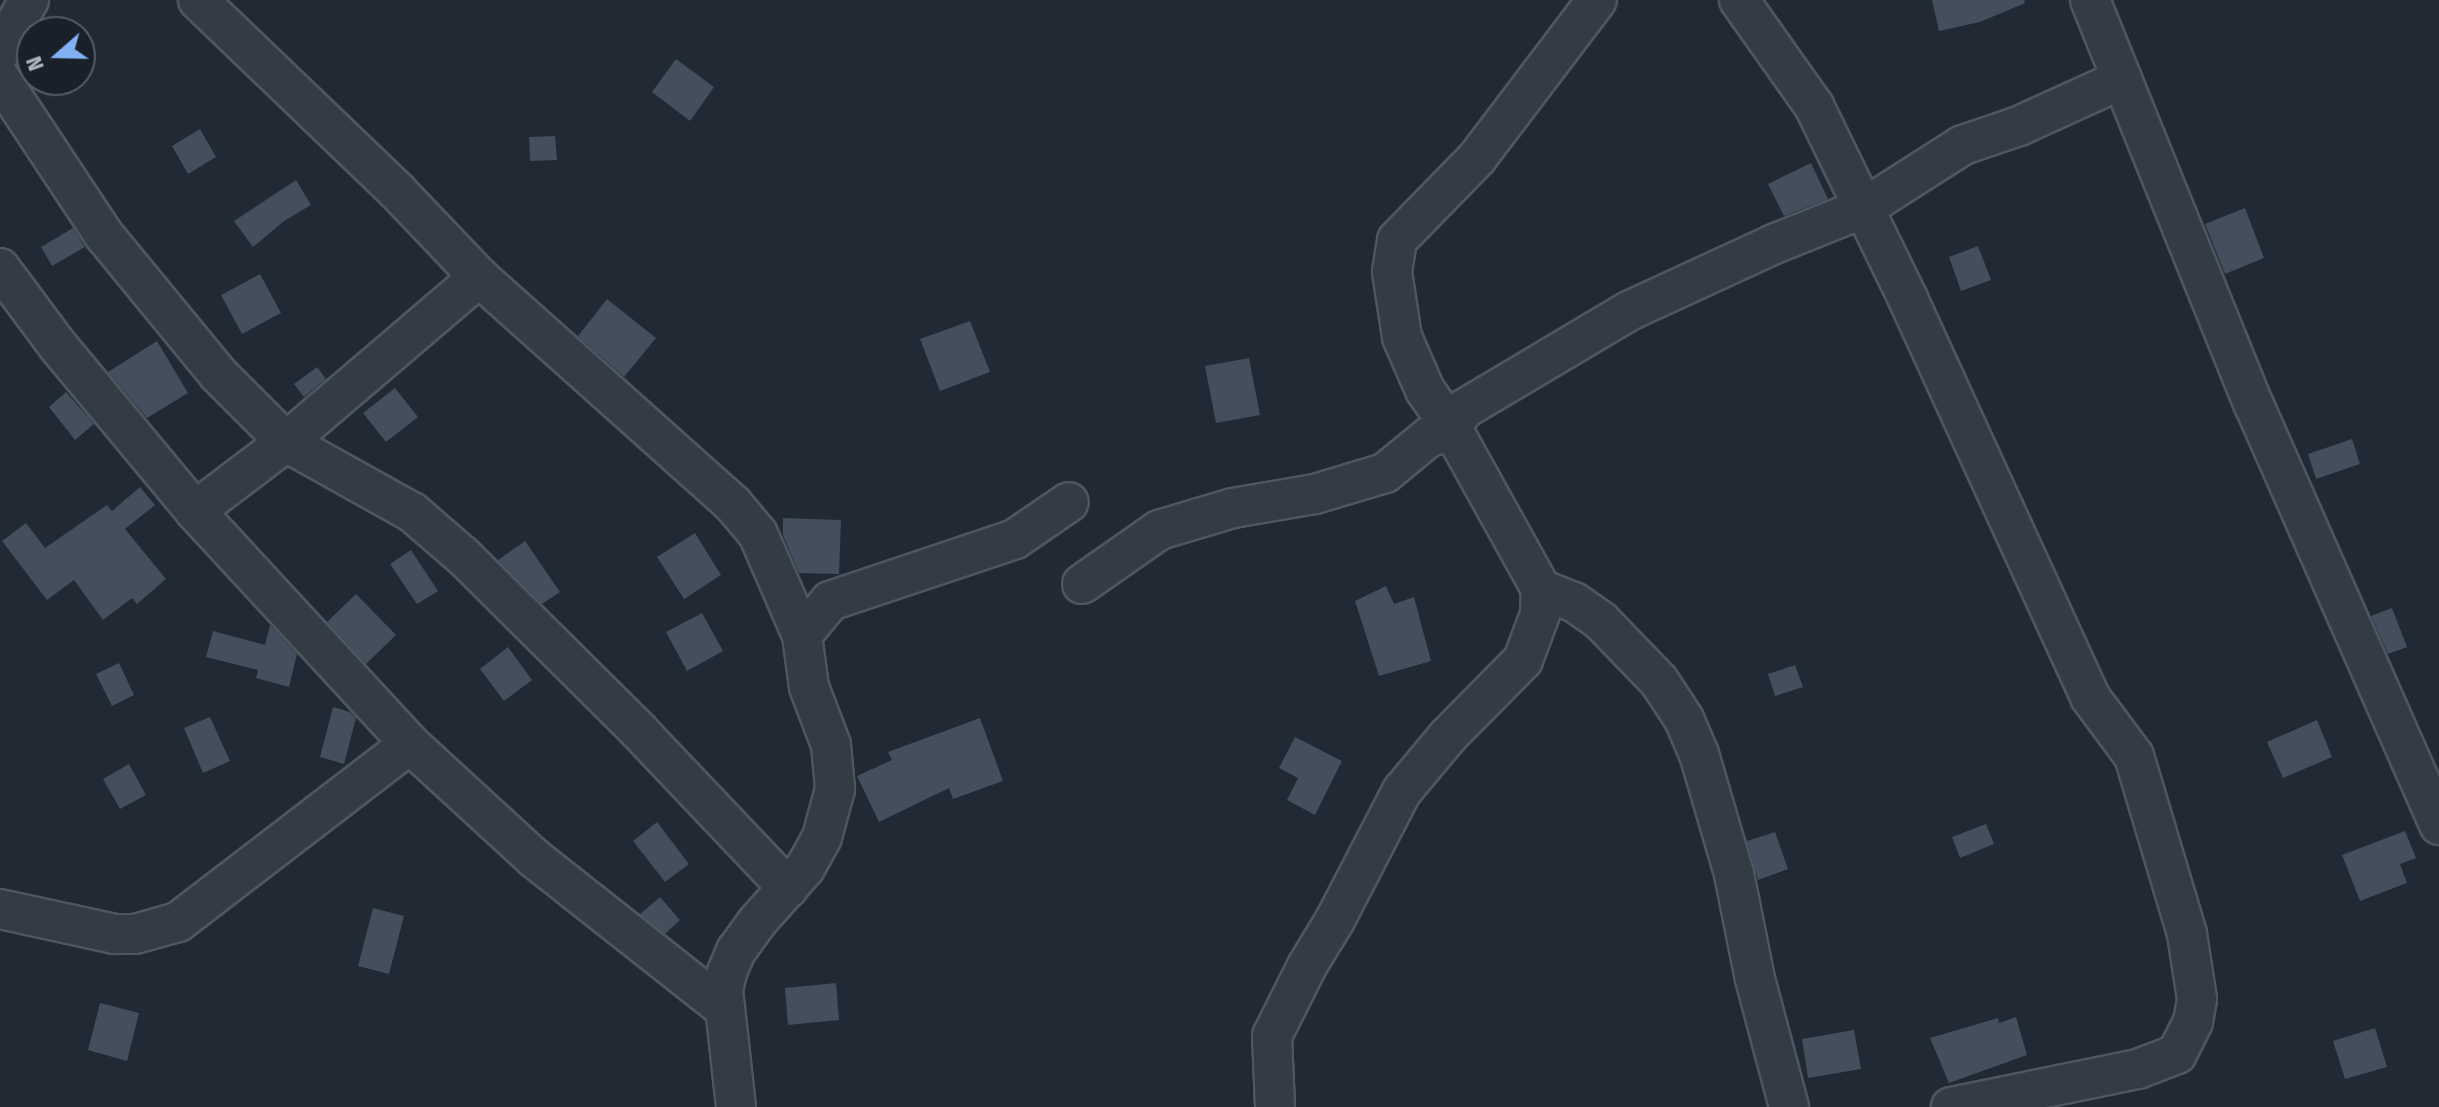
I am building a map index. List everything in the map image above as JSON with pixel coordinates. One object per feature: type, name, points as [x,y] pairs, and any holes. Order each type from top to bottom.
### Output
[{"type":"street","points":[[0,52],[29,0]]},
{"type":"street","points":[[198,0],[397,191],[479,277],[732,503],[758,534],[802,635],[809,687],[831,745],[835,789],[822,837],[805,868],[736,951],[723,990],[736,1107]]},
{"type":"street","points":[[1275,1107],[1272,1036],[1307,966],[1402,791],[1448,736],[1523,660],[1540,614],[1541,589],[1454,432],[1425,390],[1402,337],[1392,272],[1397,240],[1477,158],[1597,0]]},
{"type":"street","points":[[1739,0],[1814,106],[2090,697],[2134,756],[2187,934],[2197,999],[2186,1040],[2177,1054],[2162,1062],[1951,1107]]},
{"type":"street","points":[[2090,0],[2254,405],[2439,825]]},
{"type":"street","points":[[0,78],[137,279],[218,374],[286,442],[412,512],[463,556],[638,730],[788,888]]},
{"type":"street","points":[[1454,432],[1458,415],[1475,402],[1631,310],[1774,244],[1864,208],[1963,145],[2019,126],[2122,79]]},
{"type":"street","points":[[0,268],[77,369],[195,511],[410,744],[534,858],[725,1009]]},
{"type":"street","points":[[195,511],[286,442],[479,277]]},
{"type":"street","points":[[1082,584],[1159,530],[1233,508],[1315,494],[1385,473],[1430,436],[1454,432]]},
{"type":"street","points":[[802,635],[830,601],[1015,539],[1069,502]]},
{"type":"street","points":[[1541,589],[1574,602],[1601,621],[1659,681],[1684,719],[1699,754],[1734,874],[1755,979],[1789,1107]]},
{"type":"street","points":[[0,909],[115,934],[135,934],[178,922],[410,744]]},
{"type":"building","points":[[1932,0],[2024,0],[2025,3],[1980,22],[1939,31]]},
{"type":"building","points":[[676,59],[714,87],[690,121],[652,92]]},
{"type":"building","points":[[200,129],[216,157],[188,174],[172,146]]},
{"type":"building","points":[[555,136],[557,160],[530,161],[529,137]]},
{"type":"building","points":[[1811,163],[1828,199],[1784,216],[1768,184]]},
{"type":"building","points":[[296,180],[311,205],[284,221],[253,247],[234,221]]},
{"type":"building","points":[[2245,208],[2264,258],[2225,274],[2205,224]]},
{"type":"building","points":[[73,228],[85,247],[52,266],[41,247]]},
{"type":"building","points":[[1978,246],[1991,280],[1961,291],[1949,257]]},
{"type":"building","points":[[260,274],[281,313],[242,334],[221,295]]},
{"type":"building","points":[[607,299],[656,338],[624,377],[578,336]]},
{"type":"building","points":[[970,321],[990,372],[940,391],[920,339]]},
{"type":"building","points":[[157,341],[188,393],[147,418],[108,372]]},
{"type":"building","points":[[1249,358],[1260,415],[1216,423],[1205,366]]},
{"type":"building","points":[[317,367],[326,379],[304,397],[294,384]]},
{"type":"building","points":[[395,388],[418,417],[386,442],[363,413]]},
{"type":"building","points":[[66,392],[94,424],[75,440],[49,407]]},
{"type":"building","points":[[2352,439],[2360,464],[2316,479],[2308,454]]},
{"type":"building","points":[[140,487],[155,505],[125,529],[166,579],[137,604],[132,598],[103,620],[74,580],[47,600],[2,541],[26,523],[45,548],[107,505],[112,511]]},
{"type":"building","points":[[783,518],[841,520],[839,574],[799,573],[783,535]]},
{"type":"building","points":[[695,533],[721,575],[684,599],[657,557]]},
{"type":"building","points":[[525,541],[560,592],[542,604],[498,560]]},
{"type":"building","points":[[411,550],[438,591],[417,604],[390,564]]},
{"type":"building","points":[[1386,586],[1394,604],[1414,597],[1431,661],[1379,676],[1355,601]]},
{"type":"building","points":[[356,594],[396,635],[366,664],[327,622]]},
{"type":"building","points":[[2392,608],[2407,647],[2388,654],[2371,616]]},
{"type":"building","points":[[702,613],[723,651],[687,671],[666,632]]},
{"type":"building","points":[[270,625],[297,654],[289,687],[256,678],[258,670],[206,657],[213,631],[265,645]]},
{"type":"building","points":[[508,647],[532,680],[504,701],[480,669]]},
{"type":"building","points":[[119,663],[134,695],[112,706],[96,674]]},
{"type":"building","points":[[1795,665],[1803,687],[1775,696],[1768,674]]},
{"type":"building","points":[[333,707],[350,712],[356,718],[344,764],[320,757]]},
{"type":"building","points":[[210,717],[230,761],[203,773],[184,728]]},
{"type":"building","points":[[980,718],[1003,781],[953,799],[949,788],[879,822],[857,776],[892,760],[888,752]]},
{"type":"building","points":[[2317,720],[2332,757],[2283,778],[2267,742]]},
{"type":"building","points":[[1295,737],[1342,761],[1315,815],[1287,800],[1298,778],[1279,768]]},
{"type":"building","points":[[129,764],[146,795],[120,809],[103,779]]},
{"type":"building","points":[[657,822],[689,864],[665,882],[633,841]]},
{"type":"building","points":[[1986,824],[1994,844],[1960,858],[1952,837]]},
{"type":"building","points":[[2405,831],[2416,858],[2400,864],[2407,883],[2360,901],[2342,855]]},
{"type":"building","points":[[1775,832],[1788,869],[1758,880],[1747,841]]},
{"type":"building","points":[[660,897],[680,920],[665,934],[640,914]]},
{"type":"building","points":[[373,908],[404,916],[389,974],[358,966]]},
{"type":"building","points":[[836,983],[839,1020],[788,1025],[785,988]]},
{"type":"building","points":[[100,1003],[139,1013],[127,1061],[88,1050]]},
{"type":"building","points":[[2016,1017],[2027,1055],[1949,1083],[1930,1038],[1998,1018],[1999,1023]]},
{"type":"building","points":[[2375,1028],[2387,1067],[2345,1079],[2333,1041]]},
{"type":"building","points":[[1854,1030],[1861,1069],[1808,1078],[1802,1039]]}]
